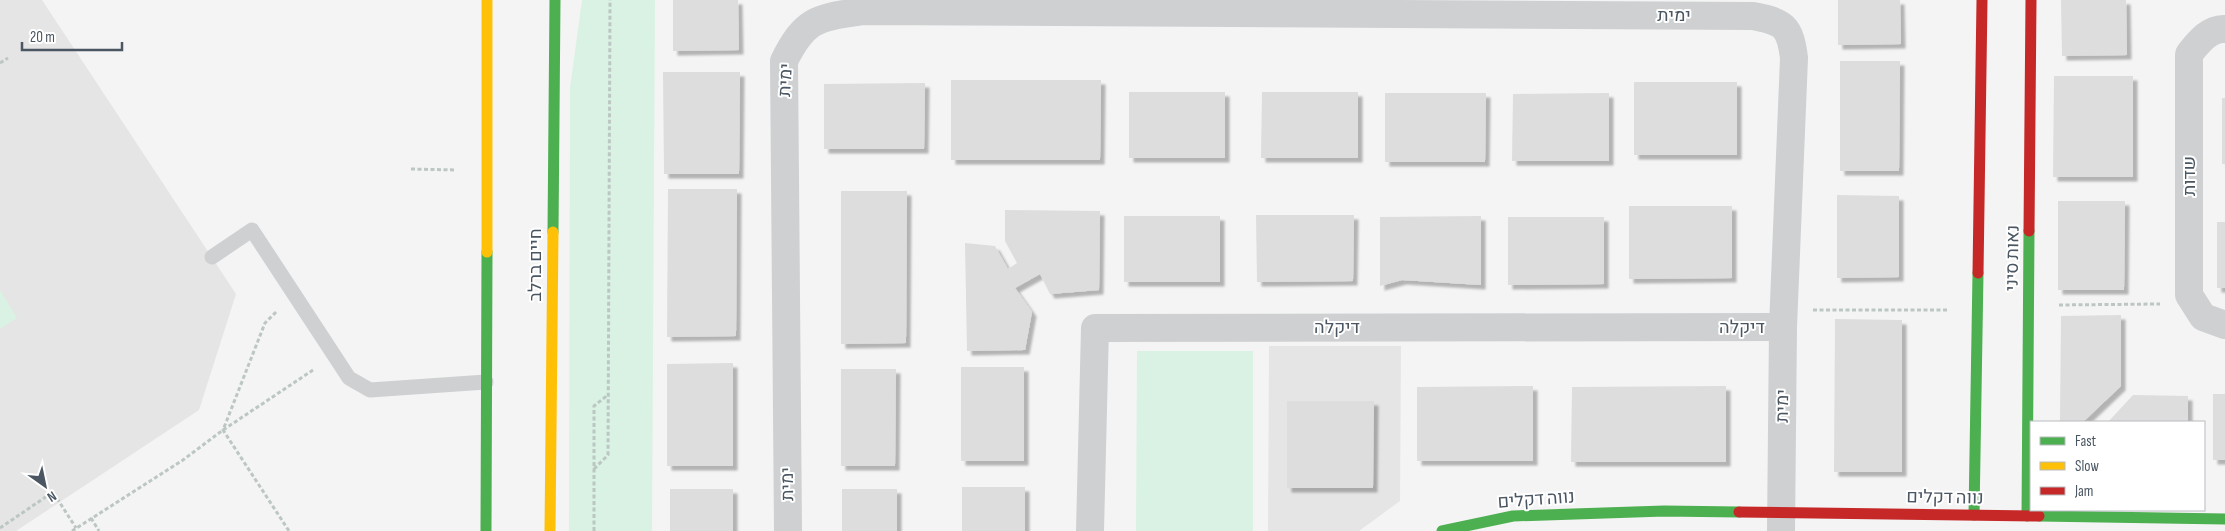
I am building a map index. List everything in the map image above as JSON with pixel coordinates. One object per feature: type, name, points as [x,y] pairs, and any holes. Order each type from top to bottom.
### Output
[{"type":"street","points":[[486,531],[487,0]]},
{"type":"street","name":"חיים ברלב","points":[[550,531],[555,0]]},
{"type":"street","name":"נאות סיני","points":[[1974,515],[1982,0]]},
{"type":"street","name":"נאות סיני","points":[[2026,516],[2032,0]]},
{"type":"street","name":"ימית","points":[[788,531],[784,61],[793,43],[809,24],[832,15],[874,11],[1743,16],[1772,20],[1785,26],[1792,40],[1794,58],[1784,319],[1780,522]]},
{"type":"street","name":"שדות","points":[[2195,304],[2189,296],[2189,54],[2203,37],[2219,28],[2225,28]]},
{"type":"street","points":[[2195,304],[2204,317],[2225,325]]},
{"type":"street","name":"דיקלה","points":[[1090,531],[1095,328],[1784,319]]},
{"type":"street","name":"נווה דקלים","points":[[1442,531],[1513,516],[1664,511],[1780,522],[1974,515],[2225,519]]},
{"type":"street","name":"נווה דקלים","points":[[1601,525],[1664,511]]},
{"type":"lane","points":[[212,257],[252,230],[350,378],[370,390],[486,382]]},
{"type":"path","points":[[594,469],[608,455],[610,0]]},
{"type":"path","points":[[0,63],[8,58]]},
{"type":"path","points":[[411,169],[487,170]]},
{"type":"path","points":[[223,430],[264,323],[294,296]]},
{"type":"path","points":[[2029,305],[2195,304]]},
{"type":"path","points":[[1784,319],[1978,310]]},
{"type":"path","points":[[0,528],[52,492],[74,530],[183,460],[223,430],[334,356]]},
{"type":"path","points":[[594,531],[594,406],[609,394]]},
{"type":"path","points":[[223,430],[290,531]]},
{"type":"path","points":[[91,518],[99,531]]},
{"type":"shaded area","points":[[0,0],[42,0],[236,294],[199,410],[16,531],[0,531]]},
{"type":"shaded area","points":[[1269,346],[1401,346],[1400,501],[1359,531],[1268,531]]},
{"type":"green space","points":[[582,0],[655,0],[652,531],[569,531],[570,88]]},
{"type":"green space","points":[[0,290],[17,318],[0,329]]},
{"type":"green space","points":[[1137,351],[1253,351],[1253,531],[1136,531]]},
{"type":"building","points":[[673,0],[738,0],[739,50],[673,51]]},
{"type":"building","points":[[1838,0],[1900,0],[1901,44],[1838,45]]},
{"type":"building","points":[[2061,0],[2126,0],[2127,55],[2062,56]]},
{"type":"building","points":[[1840,61],[1900,61],[1899,171],[1840,171]]},
{"type":"building","points":[[663,72],[740,72],[739,174],[664,174]]},
{"type":"building","points":[[2054,76],[2133,76],[2133,177],[2053,177]]},
{"type":"building","points":[[951,80],[1101,80],[1100,160],[951,160]]},
{"type":"building","points":[[1634,82],[1737,82],[1737,155],[1634,155]]},
{"type":"building","points":[[925,83],[924,149],[824,149],[824,84]]},
{"type":"building","points":[[1129,92],[1225,92],[1225,158],[1129,158]]},
{"type":"building","points":[[1262,92],[1358,92],[1358,158],[1261,158]]},
{"type":"building","points":[[1385,93],[1486,93],[1485,162],[1385,162]]},
{"type":"building","points":[[1609,93],[1609,161],[1512,161],[1513,94]]},
{"type":"building","points":[[2222,98],[2225,98],[2225,164],[2222,164]]},
{"type":"building","points":[[668,189],[737,189],[736,336],[667,337]]},
{"type":"building","points":[[841,191],[907,191],[906,343],[841,344]]},
{"type":"building","points":[[1837,195],[1899,196],[1899,277],[1837,278]]},
{"type":"building","points":[[2058,201],[2125,201],[2124,290],[2058,290]]},
{"type":"building","points":[[1629,206],[1732,206],[1732,278],[1629,279]]},
{"type":"building","points":[[1005,210],[1100,211],[1099,290],[1050,294],[1040,274],[1015,288],[1032,312],[1025,350],[967,351],[965,243],[995,246],[1008,269],[1017,263],[1005,241]]},
{"type":"building","points":[[1256,215],[1354,215],[1353,281],[1257,282]]},
{"type":"building","points":[[1124,216],[1220,216],[1220,282],[1124,282]]},
{"type":"building","points":[[1481,216],[1481,285],[1402,280],[1380,286],[1380,217]]},
{"type":"building","points":[[1508,217],[1604,217],[1604,284],[1508,285]]},
{"type":"building","points":[[2217,222],[2225,222],[2225,288],[2217,288]]},
{"type":"building","points":[[2121,315],[2121,386],[2084,421],[2060,421],[2061,316]]},
{"type":"building","points":[[1835,319],[1902,320],[1902,472],[1834,472]]},
{"type":"building","points":[[733,363],[733,466],[667,466],[667,364]]},
{"type":"building","points":[[961,367],[1024,367],[1024,461],[961,461]]},
{"type":"building","points":[[841,369],[896,369],[895,466],[841,466]]},
{"type":"building","points":[[1533,386],[1533,461],[1417,461],[1417,387]]},
{"type":"building","points":[[1726,386],[1726,462],[1571,462],[1572,387]]},
{"type":"building","points":[[2213,394],[2225,394],[2225,460],[2213,460]]},
{"type":"building","points":[[2133,395],[2188,396],[2188,421],[2109,421]]},
{"type":"building","points":[[1287,401],[1374,401],[1373,488],[1287,488]]},
{"type":"building","points":[[962,487],[1025,487],[1025,531],[962,531]]},
{"type":"building","points":[[670,489],[733,489],[733,531],[670,531]]},
{"type":"building","points":[[842,489],[897,489],[897,531],[842,531]]},
{"type":"traffic: fast","points":[[553,232],[555,0]]},
{"type":"traffic: fast","points":[[2027,516],[2029,231]]},
{"type":"traffic: fast","points":[[486,531],[487,252]]},
{"type":"traffic: fast","points":[[1974,515],[1978,273]]},
{"type":"traffic: fast","points":[[1442,531],[1513,516],[1664,511],[1739,512]]},
{"type":"traffic: fast","points":[[2039,516],[2225,519]]},
{"type":"traffic: slow","points":[[487,0],[487,252]]},
{"type":"traffic: slow","points":[[550,531],[553,232]]},
{"type":"traffic: jam","points":[[1978,273],[1982,0]]},
{"type":"traffic: jam","points":[[2029,231],[2031,0]]},
{"type":"traffic: jam","points":[[1739,512],[2039,516]]}]
